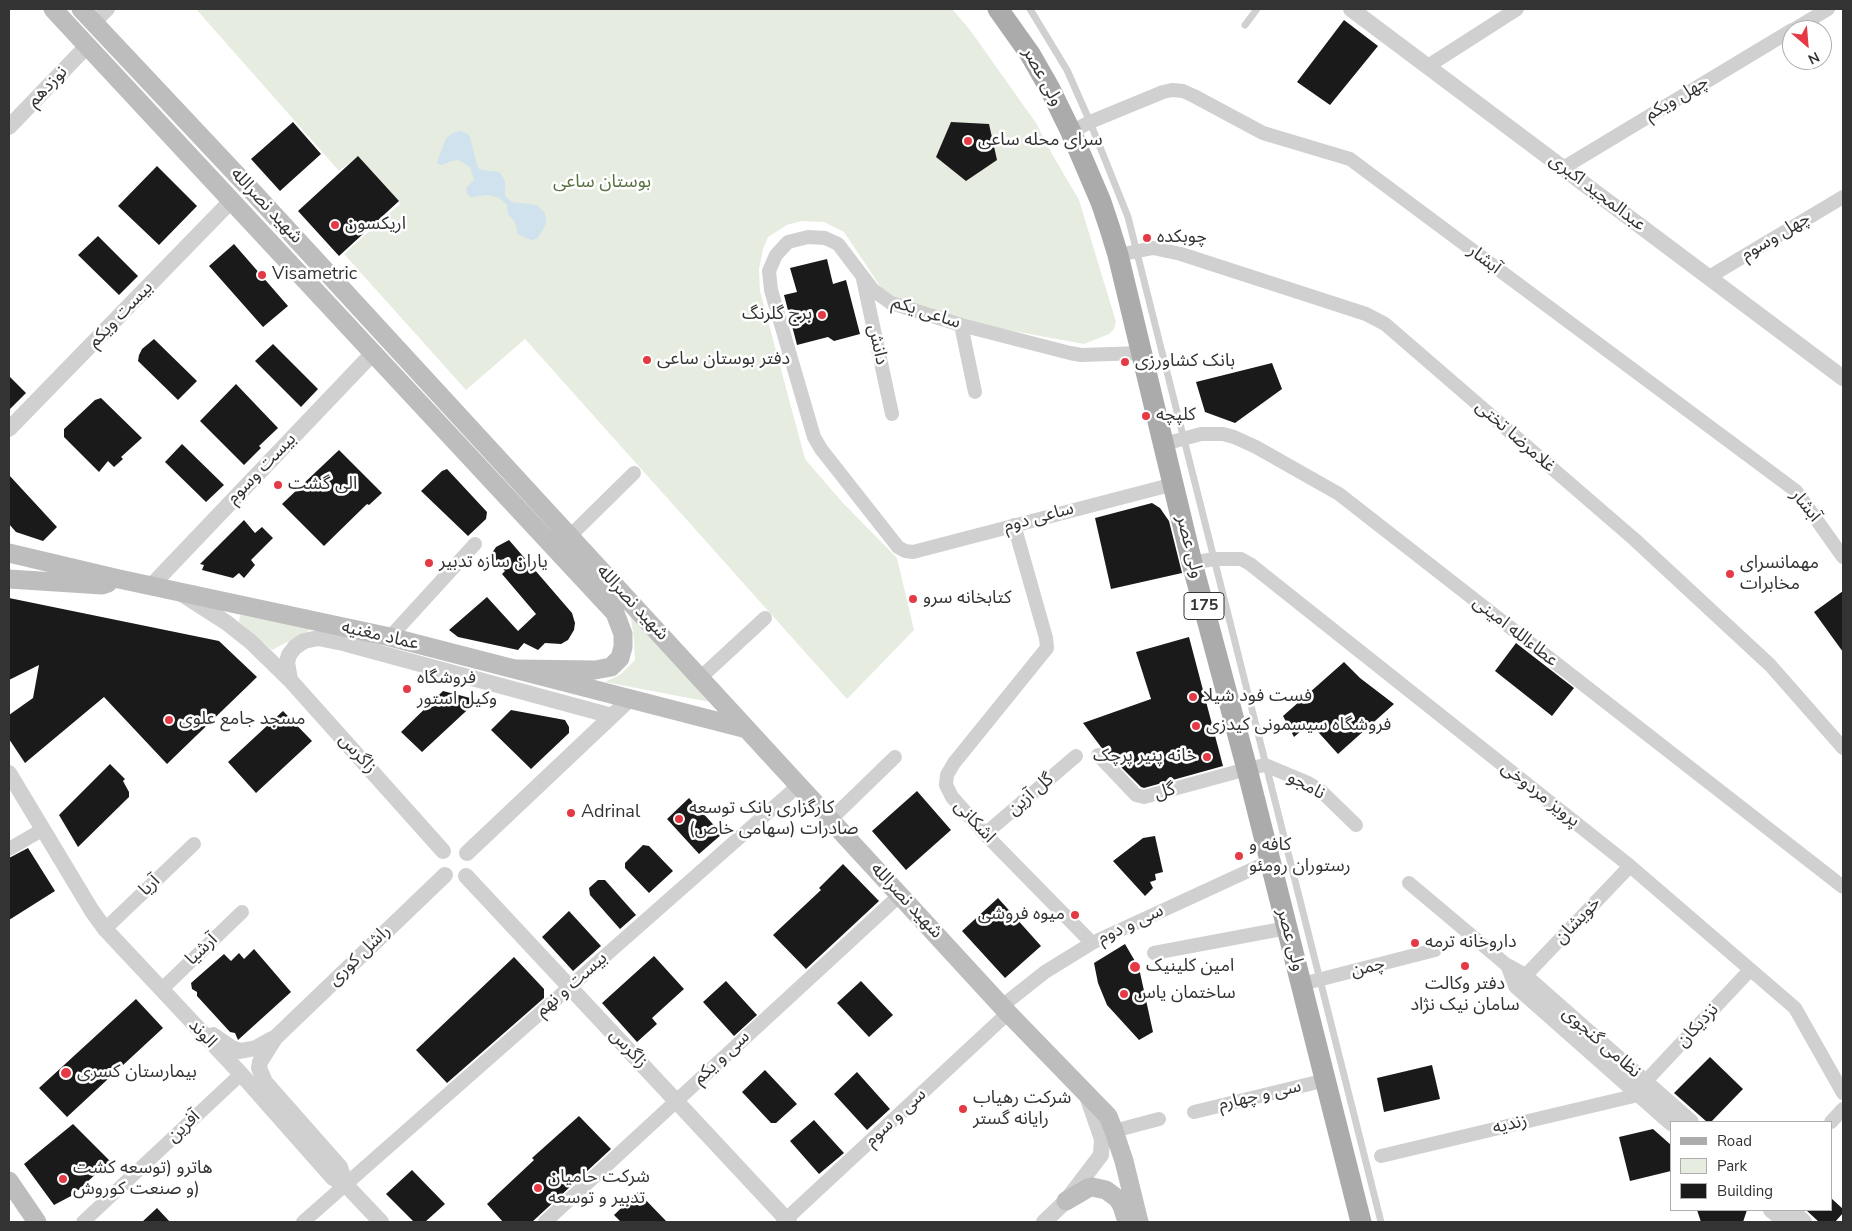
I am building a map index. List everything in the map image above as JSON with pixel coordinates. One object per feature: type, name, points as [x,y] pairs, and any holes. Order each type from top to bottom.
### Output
[{"type":"main road","name":"شهید نصرالله","points":[[53,9],[615,613],[623,634],[623,647],[620,658],[611,666],[595,670],[516,669]]},
{"type":"main road","name":"شهید نصرالله","points":[[81,9],[528,490],[1005,1009],[1108,1116],[1114,1131],[1139,1222]]},
{"type":"main road","name":"ولی عصر","points":[[998,9],[1030,54],[1050,89],[1101,202],[1127,253],[1142,353],[1192,562],[1256,767],[1270,861],[1287,928],[1311,982],[1326,1080],[1361,1222]]},
{"type":"main road","points":[[374,352],[387,338]]},
{"type":"main road","points":[[515,504],[528,490]]},
{"type":"main road","points":[[9,553],[119,579]]},
{"type":"main road","name":"عماد مغنیه","points":[[9,579],[102,585],[119,579],[179,592],[345,636],[390,638],[747,729]]},
{"type":"main road","points":[[9,1181],[37,1222]]},
{"type":"main road","points":[[1066,1201],[1088,1188],[1106,1190],[1118,1199],[1127,1222]]},
{"type":"street","points":[[94,23],[108,9]]},
{"type":"street","name":"عبدالمجید اکبری","points":[[1351,9],[1843,378]]},
{"type":"street","points":[[1428,66],[1517,9]]},
{"type":"street","name":"چهل ویکم","points":[[1809,20],[1828,9]]},
{"type":"street","name":"چهل ویکم","points":[[1563,168],[1782,36]]},
{"type":"street","name":"نوزدهم","points":[[9,127],[88,46]]},
{"type":"street","name":"آبشار","points":[[1071,132],[1090,122],[1163,92],[1172,90],[1183,91],[1263,133],[1350,160],[1796,491],[1843,558]]},
{"type":"street","name":"چهل وسوم","points":[[1709,277],[1843,197]]},
{"type":"street","name":"بیست ویکم","points":[[9,430],[232,200]]},
{"type":"street","name":"ساعی یکم","points":[[904,551],[898,547],[833,465],[814,437],[771,290],[769,271],[776,255],[788,242],[808,237],[825,238],[838,244],[873,290],[891,303],[960,325],[1081,355],[1142,353]]},
{"type":"street","name":"غلامرضا تختی","points":[[1127,253],[1153,248],[1181,254],[1366,314],[1385,324],[1634,539],[1770,665],[1843,748]]},
{"type":"street","name":"دانش","points":[[863,276],[892,414]]},
{"type":"street","points":[[960,325],[975,392]]},
{"type":"street","name":"بیست وسوم","points":[[151,586],[374,352]]},
{"type":"street","name":"عطاءالله امینی","points":[[1164,444],[1210,433],[1234,437],[1256,447],[1339,494],[1843,887]]},
{"type":"street","points":[[570,536],[634,473]]},
{"type":"street","name":"ساعی دوم","points":[[904,551],[913,552],[1174,484]]},
{"type":"street","name":"اشکانی","points":[[1014,525],[1046,638],[1047,648],[1045,653],[954,763],[947,775],[946,785],[948,792],[985,834],[1092,943]]},
{"type":"street","points":[[390,638],[475,544]]},
{"type":"street","name":"پرویز مردوخی","points":[[1192,562],[1214,558],[1241,560],[1250,564],[1630,866],[1795,1008],[1843,1093]]},
{"type":"street","name":"زاگرس","points":[[179,592],[238,630],[290,680],[443,851]]},
{"type":"street","points":[[700,678],[765,618]]},
{"type":"street","name":"عماد مغنیه","points":[[290,680],[287,662],[289,655],[295,647],[304,641],[345,636],[612,716]]},
{"type":"street","points":[[467,853],[443,851],[445,875],[466,876],[467,853],[630,698]]},
{"type":"street","name":"گل","points":[[1098,755],[1136,794],[1144,797],[1256,767]]},
{"type":"street","name":"گل آزین","points":[[985,834],[1076,756]]},
{"type":"street","points":[[830,820],[895,757]]},
{"type":"street","name":"نامجو","points":[[1256,767],[1308,784],[1322,792],[1356,825]]},
{"type":"street","name":"الوند","points":[[9,773],[92,911],[105,928],[241,1074],[333,1178],[346,1184],[381,1222]]},
{"type":"street","name":"بیست و نهم","points":[[303,1222],[799,785]]},
{"type":"street","points":[[9,849],[42,830]]},
{"type":"street","name":"آریا","points":[[105,928],[194,844]]},
{"type":"street","name":"سی و دوم","points":[[1005,1009],[1044,972],[1092,943],[1270,861]]},
{"type":"street","name":"خویشان","points":[[1525,976],[1630,866]]},
{"type":"street","name":"راشل کوری","points":[[275,1038],[445,875]]},
{"type":"street","name":"زاگرس","points":[[466,876],[786,1221]]},
{"type":"street","name":"نظامی گنجوی","points":[[1409,883],[1509,967],[1525,976],[1642,1088],[1670,1122]]},
{"type":"street","name":"سی و یکم","points":[[545,1222],[900,895]]},
{"type":"street","name":"آرشیا","points":[[162,989],[242,912]]},
{"type":"street","points":[[1154,953],[1287,928]]},
{"type":"street","name":"چمن","points":[[1311,982],[1435,950]]},
{"type":"street","name":"نظامی گنجوی","points":[[1509,967],[1516,986],[1642,1088],[1691,1121]]},
{"type":"street","name":"نزدیکان","points":[[1642,1088],[1750,970]]},
{"type":"street","name":"سی و سوم","points":[[786,1221],[1005,1009]]},
{"type":"street","points":[[192,1023],[240,1051],[256,1048],[275,1038]]},
{"type":"street","points":[[275,1038],[260,1062],[261,1075],[265,1082],[340,1167],[346,1184]]},
{"type":"street","name":"آفرین","points":[[83,1222],[241,1074]]},
{"type":"street","name":"سی و چهارم","points":[[1194,1112],[1326,1080]]},
{"type":"street","name":"زندیه","points":[[1381,1156],[1642,1088]]},
{"type":"street","points":[[1044,1222],[1066,1201],[1096,1162],[1102,1146],[1102,1139],[1087,1096]]},
{"type":"street","points":[[1832,1121],[1843,1109]]},
{"type":"street","points":[[1114,1131],[1159,1119]]},
{"type":"street","points":[[1774,1211],[1796,1219]]},
{"type":"lane","points":[[1030,9],[1067,70],[1128,217],[1127,253],[1184,438],[1214,558],[1256,767],[1311,982],[1381,1222]]},
{"type":"lane","points":[[1245,26],[1257,9]]},
{"type":"green space","name":"بوستان ساعی","points":[[196,9],[952,9],[970,30],[1036,123],[1079,200],[1116,322],[1114,329],[1109,334],[1084,344],[959,321],[886,295],[844,232],[824,222],[801,221],[787,225],[768,237],[763,249],[759,269],[760,291],[805,459],[842,502],[897,558],[914,630],[847,699],[525,339],[466,390],[344,254],[400,204],[399,201],[358,156],[339,171]]},
{"type":"green space","points":[[630,611],[715,703],[605,682],[621,674],[635,660]]},
{"type":"green space","points":[[240,615],[312,629],[272,650],[239,622]]},
{"type":"water","points":[[461,131],[470,137],[478,168],[499,172],[503,177],[505,181],[505,195],[508,199],[512,202],[537,205],[545,213],[546,224],[538,238],[528,239],[518,234],[515,222],[508,214],[507,205],[500,198],[488,195],[471,197],[467,194],[466,188],[474,180],[470,167],[458,160],[442,165],[438,164],[437,162],[446,138],[453,133]]},
{"type":"building","points":[[1344,20],[1378,46],[1330,105],[1297,82]]},
{"type":"building","points":[[293,122],[321,154],[280,191],[251,159]]},
{"type":"building","name":"سرای محله ساعی","points":[[951,122],[989,124],[997,160],[966,181],[936,157]]},
{"type":"building","points":[[358,156],[399,201],[339,256],[298,211]]},
{"type":"building","points":[[157,166],[197,206],[159,245],[118,206]]},
{"type":"building","points":[[98,236],[138,276],[119,295],[78,255]]},
{"type":"building","points":[[234,244],[288,306],[263,327],[209,266]]},
{"type":"building","name":"برج گلرنگ","points":[[827,259],[833,284],[846,280],[860,334],[834,341],[828,337],[797,345],[784,295],[797,292],[790,268]]},
{"type":"building","points":[[154,339],[197,381],[178,400],[138,361],[142,349]]},
{"type":"building","points":[[273,344],[318,389],[301,407],[255,361]]},
{"type":"building","points":[[1272,363],[1282,389],[1235,423],[1205,412],[1196,382]]},
{"type":"building","points":[[9,376],[26,393],[9,410]]},
{"type":"building","points":[[236,384],[278,428],[259,446],[261,448],[244,465],[200,421]]},
{"type":"building","points":[[101,398],[142,438],[121,457],[123,459],[114,467],[108,461],[99,472],[64,437],[64,429],[95,400]]},
{"type":"building","points":[[182,444],[224,485],[206,502],[165,462]]},
{"type":"building","points":[[339,450],[382,493],[369,505],[367,504],[324,546],[282,504]]},
{"type":"building","points":[[447,469],[487,512],[486,519],[468,536],[421,491],[442,471]]},
{"type":"building","points":[[9,475],[57,527],[43,541],[16,532],[9,524]]},
{"type":"building","points":[[1152,503],[1160,508],[1169,521],[1182,573],[1111,589],[1095,518]]},
{"type":"building","points":[[244,520],[255,533],[262,527],[273,538],[251,560],[255,565],[244,578],[239,573],[233,578],[202,570],[204,565],[200,564]]},
{"type":"building","points":[[509,540],[572,613],[575,623],[574,630],[568,640],[561,644],[545,643],[538,650],[524,643],[518,650],[458,637],[449,630],[487,597],[518,631],[536,614],[502,574],[505,571],[492,553],[496,547]]},
{"type":"building","points":[[1843,591],[1843,652],[1814,612]]},
{"type":"building","name":"مسجد جامع علوی","points":[[9,598],[219,641],[257,677],[167,764],[104,697],[25,763],[9,739],[9,715],[33,698],[39,665],[9,680]]},
{"type":"building","points":[[1189,637],[1223,766],[1144,788],[1101,747],[1083,723],[1151,699],[1136,652]]},
{"type":"building","points":[[1516,643],[1574,688],[1552,716],[1495,671]]},
{"type":"building","points":[[1344,662],[1360,678],[1394,704],[1338,754],[1310,723],[1294,737],[1283,716]]},
{"type":"building","points":[[443,691],[478,700],[422,752],[401,732]]},
{"type":"building","points":[[511,710],[565,720],[569,727],[569,733],[531,769],[491,730]]},
{"type":"building","points":[[283,711],[312,741],[256,793],[228,762]]},
{"type":"building","points":[[110,764],[125,779],[123,781],[129,792],[129,797],[78,847],[59,815]]},
{"type":"building","points":[[917,791],[951,830],[906,870],[872,831]]},
{"type":"building","points":[[689,798],[722,834],[699,854],[667,819]]},
{"type":"building","points":[[1155,836],[1163,872],[1155,874],[1156,880],[1150,882],[1153,888],[1145,896],[1113,861],[1143,838]]},
{"type":"building","points":[[643,845],[649,846],[673,871],[649,893],[625,868],[625,863]]},
{"type":"building","points":[[28,848],[55,891],[9,920],[9,858]]},
{"type":"building","points":[[843,864],[879,901],[806,969],[773,935],[821,890],[819,888]]},
{"type":"building","points":[[598,880],[605,880],[636,915],[620,929],[590,895],[589,888]]},
{"type":"building","points":[[998,898],[1041,946],[1005,978],[962,931]]},
{"type":"building","points":[[569,911],[601,946],[573,971],[542,937]]},
{"type":"building","name":"ساختمان یاس","points":[[1125,944],[1139,968],[1153,1032],[1139,1040],[1107,1005],[1098,983],[1094,963]]},
{"type":"building","points":[[254,949],[291,992],[238,1040],[235,1033],[230,1032],[197,996],[197,992],[192,989],[191,983],[224,954],[231,961],[239,953],[244,959]]},
{"type":"building","points":[[654,956],[684,989],[652,1018],[657,1024],[637,1042],[602,1003]]},
{"type":"building","points":[[514,957],[544,989],[544,998],[447,1083],[416,1050]]},
{"type":"building","points":[[726,981],[757,1015],[734,1036],[703,1002]]},
{"type":"building","points":[[861,981],[893,1015],[869,1037],[837,1003]]},
{"type":"building","points":[[136,999],[163,1028],[67,1117],[39,1088]]},
{"type":"building","points":[[1710,1057],[1743,1089],[1712,1121],[1706,1121],[1674,1093]]},
{"type":"building","points":[[1432,1065],[1440,1099],[1384,1112],[1377,1078]]},
{"type":"building","points":[[765,1070],[797,1104],[776,1123],[771,1123],[742,1092]]},
{"type":"building","points":[[857,1072],[890,1109],[867,1130],[834,1094]]},
{"type":"building","points":[[579,1116],[611,1149],[532,1222],[503,1222],[487,1204],[534,1160],[532,1158]]},
{"type":"building","points":[[814,1120],[844,1153],[819,1174],[790,1141]]},
{"type":"building","name":"هاترو (توسعه کشت و صنعت کوروش)","points":[[73,1124],[110,1161],[73,1195],[54,1205],[24,1164]]},
{"type":"building","points":[[1653,1129],[1670,1144],[1670,1171],[1630,1181],[1619,1137]]},
{"type":"building","points":[[412,1170],[445,1204],[425,1222],[414,1222],[386,1194]]},
{"type":"building","points":[[638,1192],[667,1222],[621,1222],[614,1215]]},
{"type":"building","points":[[1832,1199],[1843,1209],[1843,1213],[1835,1222],[1819,1222],[1807,1211],[1832,1211]]},
{"type":"building","points":[[157,1208],[170,1222],[142,1222]]},
{"type":"building","points":[[1697,1211],[1747,1211],[1743,1222],[1701,1222]]},
{"type":"place","name":"سرای محله ساعی","points":[[968,141]]},
{"type":"place","name":"اریکسون","points":[[335,225]]},
{"type":"place","name":"چوبکده","points":[[1147,238]]},
{"type":"place","name":"Visametric","points":[[262,275]]},
{"type":"place","name":"برج گلرنگ","points":[[822,315]]},
{"type":"place","name":"دفتر بوستان ساعی","points":[[647,360]]},
{"type":"place","name":"بانک کشاورزی","points":[[1125,362]]},
{"type":"place","name":"کلپچه","points":[[1146,416]]},
{"type":"place","name":"الی گشت","points":[[278,485]]},
{"type":"place","name":"یاران سازه تدبیر","points":[[429,563]]},
{"type":"place","name":"مهمانسرای مخابرات","points":[[1730,574]]},
{"type":"place","name":"کتابخانه سرو","points":[[913,599]]},
{"type":"place","name":"فروشگاه وکیل استور","points":[[407,689]]},
{"type":"place","name":"فست فود شیلا","points":[[1193,697]]},
{"type":"place","name":"مسجد جامع علوی","points":[[169,720]]},
{"type":"place","name":"فروشگاه سیسمونی کیدزی","points":[[1196,726]]},
{"type":"place","name":"خانه پنیر پرچک","points":[[1207,757]]},
{"type":"place","name":"Adrinal","points":[[571,813]]},
{"type":"place","name":"کارگزاری بانک توسعه صادرات (سهامی خاص)","points":[[679,819]]},
{"type":"place","name":"کافه و رستوران رومئو","points":[[1239,856]]},
{"type":"place","name":"میوه فروشی","points":[[1075,915]]},
{"type":"place","name":"داروخانه ترمه","points":[[1415,943]]},
{"type":"place","name":"دفتر وکالت سامان نیک نژاد","points":[[1465,966]]},
{"type":"place","name":"امین کلینیک","points":[[1135,967]]},
{"type":"place","name":"ساختمان یاس","points":[[1124,994]]},
{"type":"place","name":"بیمارستان کسری","points":[[66,1073]]},
{"type":"place","name":"شرکت رهیاب رایانه گستر","points":[[963,1109]]},
{"type":"place","name":"هاترو (توسعه کشت و صنعت کوروش)","points":[[63,1179]]},
{"type":"place","name":"شرکت حامیان تدبیر و توسعه","points":[[538,1188]]}]
